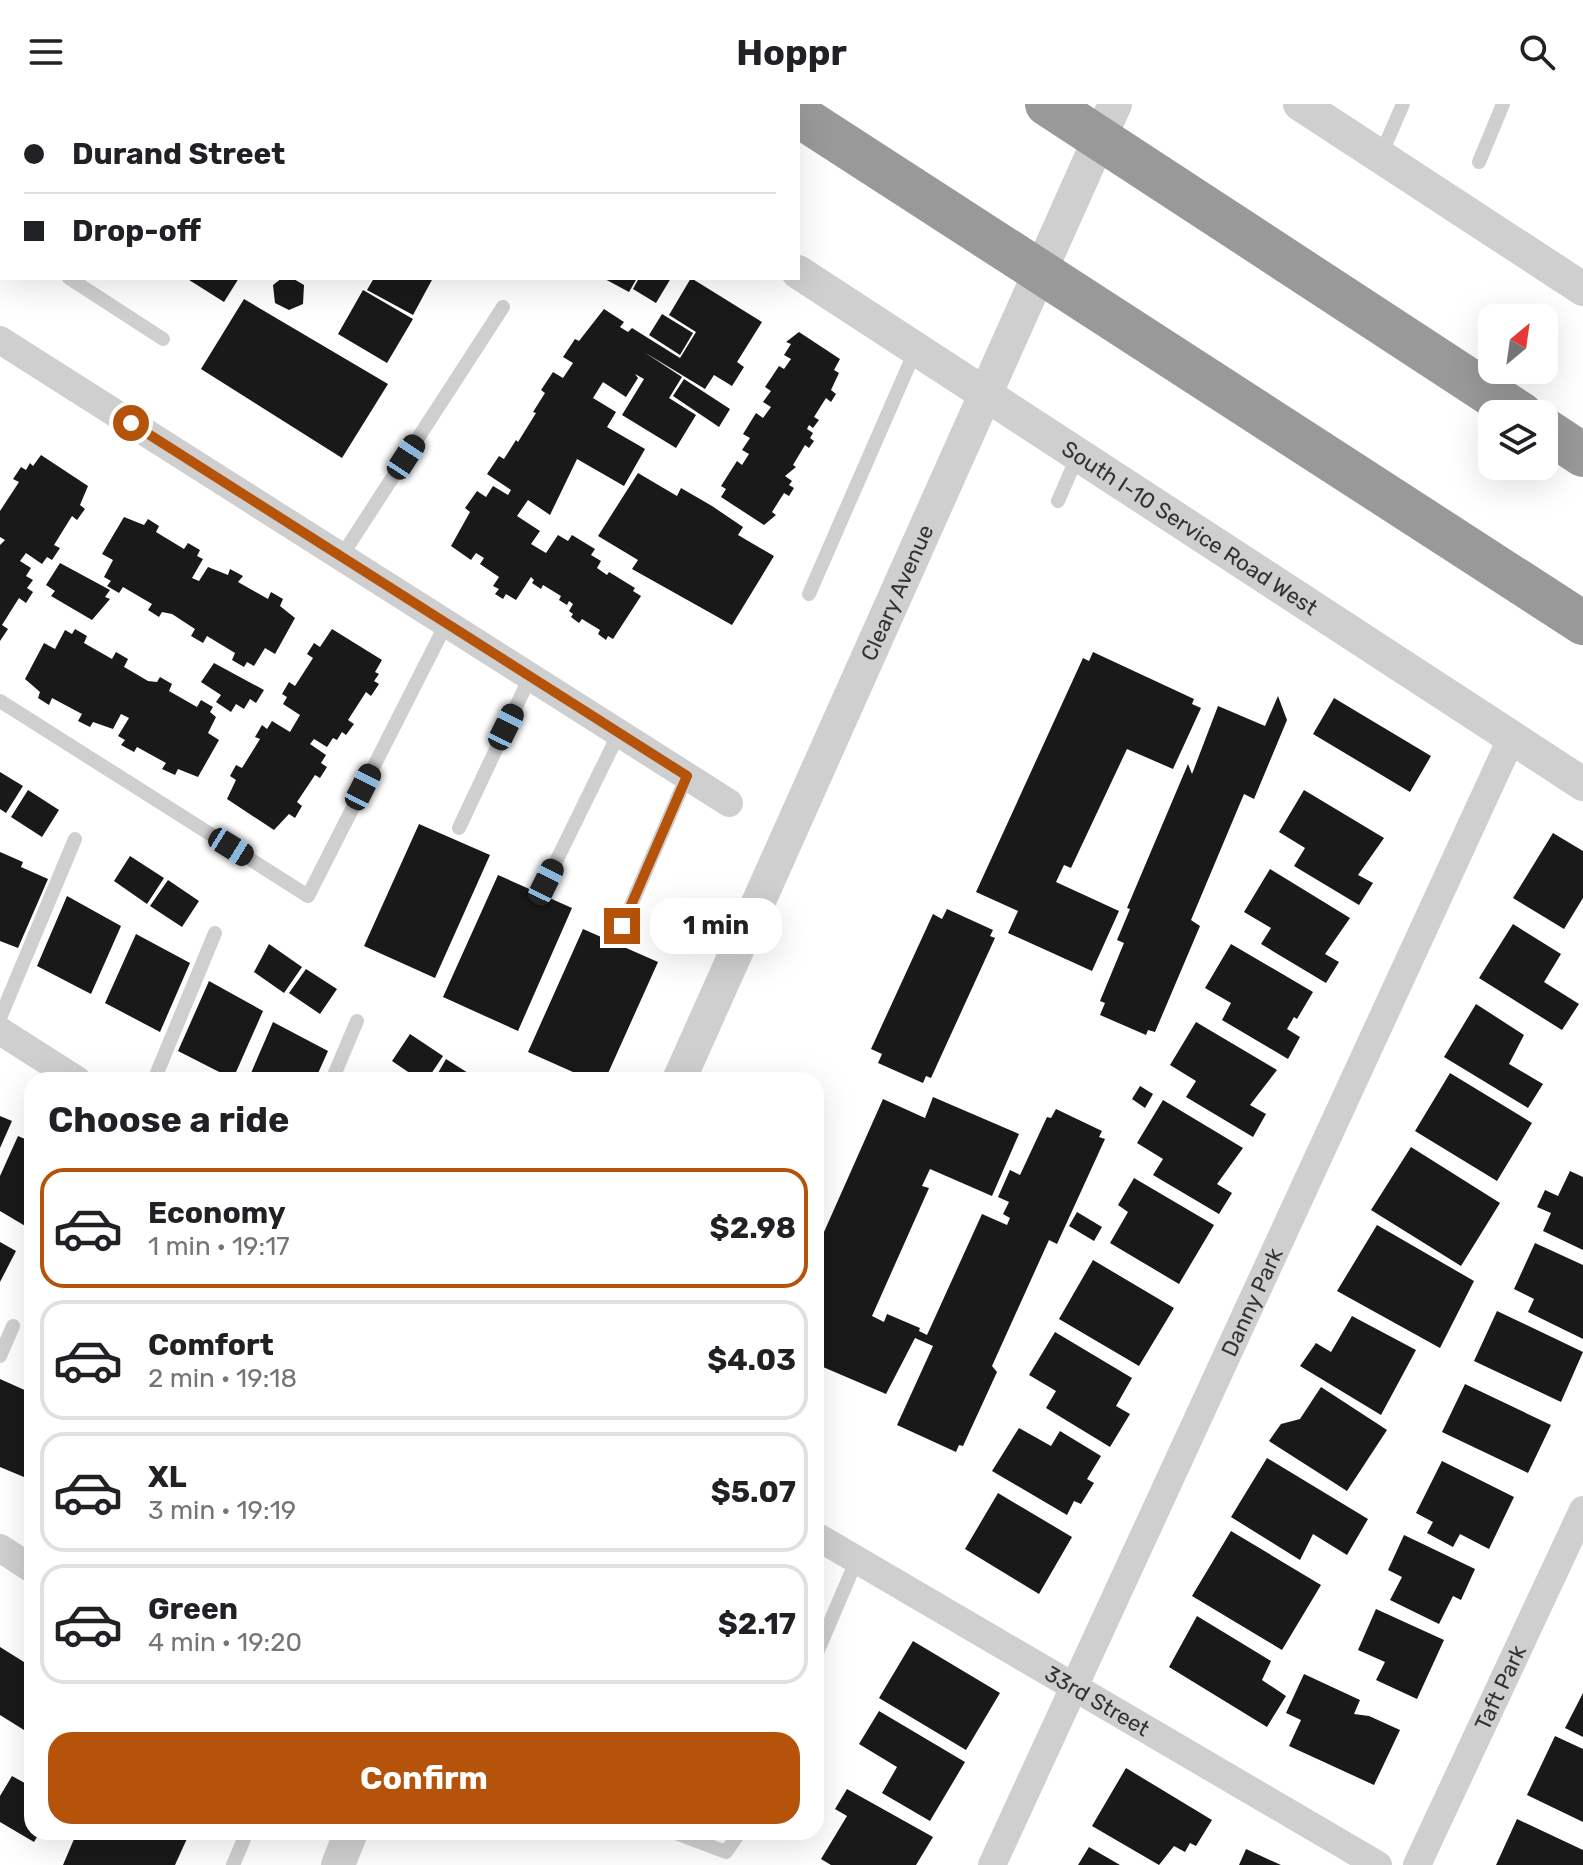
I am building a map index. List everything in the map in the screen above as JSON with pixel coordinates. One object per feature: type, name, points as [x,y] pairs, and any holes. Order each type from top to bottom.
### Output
[{"type":"highway","points":[[1047,104],[1500,400]]},
{"type":"highway","points":[[800,116],[1583,623]]},
{"type":"highway","points":[[1558,438],[1583,455]]},
{"type":"street","name":"Cleary Avenue","points":[[683,1072],[1115,104]]},
{"type":"street","points":[[1300,104],[1583,289]]},
{"type":"street","name":"South I-10 Service Road West","points":[[800,273],[1583,784]]},
{"type":"street","points":[[0,340],[729,803]]},
{"type":"street","name":"Danny Park","points":[[992,1865],[1512,737]]},
{"type":"street","points":[[0,1031],[64,1072]]},
{"type":"street","name":"Taft Park","points":[[1417,1865],[1583,1510]]},
{"type":"street","name":"33rd Street","points":[[824,1540],[1378,1865]]},
{"type":"street","points":[[0,1548],[24,1564]]},
{"type":"street","points":[[338,1865],[348,1840]]},
{"type":"lane","points":[[1380,157],[1403,104]]},
{"type":"lane","points":[[1479,162],[1503,104]]},
{"type":"lane","points":[[72,280],[163,339]]},
{"type":"lane","points":[[341,557],[503,307]]},
{"type":"lane","points":[[809,594],[916,349]]},
{"type":"lane","points":[[1058,501],[1078,455]]},
{"type":"lane","points":[[0,701],[308,896],[446,624]]},
{"type":"lane","points":[[459,828],[530,677]]},
{"type":"lane","points":[[546,882],[619,733]]},
{"type":"lane","points":[[622,926],[687,776]]},
{"type":"lane","points":[[0,1018],[75,839]]},
{"type":"lane","points":[[157,1072],[215,933]]},
{"type":"lane","points":[[335,1072],[357,1021]]},
{"type":"lane","points":[[0,1356],[13,1326]]},
{"type":"lane","points":[[824,1636],[857,1559]]},
{"type":"lane","points":[[233,1865],[244,1840]]},
{"type":"lane","points":[[694,1840],[726,1852],[734,1840]]},
{"type":"building","points":[[189,280],[238,280],[224,302]]},
{"type":"building","points":[[279,280],[295,280],[304,285],[303,304],[289,310],[275,303],[273,285]]},
{"type":"building","points":[[373,280],[432,280],[413,315],[367,290]]},
{"type":"building","points":[[607,280],[636,280],[629,292]]},
{"type":"building","points":[[638,280],[670,280],[656,303],[633,289]]},
{"type":"building","points":[[690,280],[694,280],[762,322],[737,362],[744,367],[732,386],[714,375],[705,389],[644,352],[682,377],[669,398],[696,415],[676,448],[622,415],[644,379],[635,374],[638,378],[626,397],[603,382],[593,398],[616,412],[607,427],[645,449],[624,486],[577,459],[550,515],[528,500],[517,516],[540,531],[531,544],[546,553],[558,535],[568,541],[572,535],[595,549],[591,555],[601,561],[597,568],[635,588],[633,591],[641,596],[613,639],[608,636],[606,640],[598,634],[600,630],[582,619],[579,623],[571,617],[573,614],[569,611],[573,604],[569,601],[567,605],[559,600],[561,596],[543,585],[541,589],[532,583],[534,580],[531,577],[516,600],[506,594],[503,599],[495,594],[499,589],[493,586],[499,577],[480,564],[484,558],[476,553],[471,560],[451,546],[470,512],[465,508],[477,491],[486,497],[493,486],[508,495],[511,490],[487,474],[499,456],[504,459],[516,440],[518,442],[536,413],[533,412],[545,393],[541,390],[553,372],[563,378],[573,363],[563,357],[575,339],[579,341],[604,309],[624,322],[620,327],[628,332],[632,328],[680,358],[696,332],[669,315]]},
{"type":"building","points":[[363,290],[413,319],[387,363],[338,334]]},
{"type":"building","points":[[244,299],[388,384],[342,458],[201,369]]},
{"type":"building","points":[[662,314],[693,333],[680,355],[649,335]]},
{"type":"building","points":[[799,332],[840,359],[834,370],[839,373],[831,390],[836,394],[831,402],[826,398],[814,417],[819,420],[813,428],[809,425],[807,429],[813,433],[810,438],[814,441],[809,448],[805,445],[793,465],[796,467],[785,476],[792,481],[789,485],[794,488],[789,496],[784,493],[772,512],[776,515],[764,525],[721,497],[726,489],[721,486],[737,461],[742,465],[749,454],[742,450],[750,438],[743,434],[756,413],[763,418],[771,407],[763,402],[771,391],[765,387],[779,366],[784,369],[791,359],[784,355],[791,344],[786,342]]},
{"type":"building","points":[[684,379],[730,409],[719,427],[673,396]]},
{"type":"building","points":[[41,455],[88,486],[80,505],[85,509],[77,520],[72,516],[54,545],[60,548],[52,560],[47,557],[42,564],[26,553],[20,561],[31,568],[26,576],[33,580],[27,588],[33,592],[26,603],[19,598],[2,625],[8,629],[0,641],[0,545],[5,540],[0,537],[0,511],[19,482],[13,479],[21,467],[26,470],[30,463],[33,466]]},
{"type":"building","points":[[638,473],[677,496],[681,488],[712,506],[743,527],[738,535],[774,556],[732,625],[632,569],[638,560],[598,536]]},
{"type":"building","points":[[124,517],[144,525],[148,519],[159,526],[156,532],[184,549],[188,543],[200,550],[197,556],[203,559],[192,578],[199,581],[208,567],[228,575],[230,569],[243,576],[238,582],[268,599],[271,592],[283,599],[280,606],[295,618],[275,654],[265,648],[254,666],[247,662],[244,667],[232,660],[235,653],[207,636],[203,643],[191,636],[195,629],[172,614],[162,612],[159,617],[148,610],[152,604],[123,587],[119,593],[107,586],[111,581],[104,577],[113,560],[102,554]]},
{"type":"building","points":[[60,563],[110,590],[105,597],[110,599],[92,620],[51,596],[55,591],[46,585]]},
{"type":"building","points":[[75,629],[87,636],[84,643],[112,659],[116,652],[128,659],[124,667],[148,681],[157,682],[160,677],[172,684],[169,691],[197,707],[201,700],[213,707],[210,712],[216,717],[208,733],[219,740],[198,777],[178,769],[175,775],[162,769],[166,763],[137,747],[134,752],[121,745],[125,740],[118,736],[129,718],[121,714],[113,729],[93,722],[90,727],[78,721],[82,714],[52,698],[49,705],[38,698],[40,692],[25,679],[44,643],[55,649],[65,630],[72,634]]},
{"type":"building","points":[[332,629],[382,660],[375,672],[379,674],[374,681],[379,684],[371,696],[366,692],[348,720],[354,724],[346,735],[342,732],[327,747],[314,739],[310,744],[326,755],[321,763],[327,767],[320,778],[315,775],[297,802],[302,806],[295,818],[289,814],[274,830],[227,799],[236,780],[230,776],[236,765],[242,768],[260,739],[255,737],[262,725],[267,729],[272,721],[290,732],[300,715],[283,704],[287,697],[282,694],[289,682],[295,686],[313,658],[307,654],[314,643],[320,647]]},
{"type":"building","points":[[1093,652],[1194,699],[1192,704],[1201,708],[1173,769],[1127,749],[1071,868],[1064,865],[1056,882],[1119,911],[1092,971],[1008,933],[1018,911],[976,892],[1083,658],[1089,661]]},
{"type":"building","points":[[214,663],[264,690],[256,703],[250,699],[244,709],[236,704],[231,712],[216,702],[221,695],[201,682]]},
{"type":"building","points":[[1278,696],[1287,720],[1254,799],[1244,794],[1191,920],[1200,926],[1155,1032],[1148,1030],[1146,1035],[1100,1015],[1105,1003],[1100,1001],[1124,943],[1117,940],[1130,909],[1127,908],[1188,764],[1192,774],[1218,706],[1265,726]]},
{"type":"building","points":[[1334,698],[1431,756],[1410,792],[1313,734]]},
{"type":"building","points":[[0,772],[23,786],[6,813],[0,809]]},
{"type":"building","points":[[28,790],[59,810],[42,837],[11,817]]},
{"type":"building","points":[[1304,790],[1384,838],[1358,875],[1373,883],[1359,905],[1294,866],[1305,848],[1279,832]]},
{"type":"building","points":[[419,824],[490,855],[435,978],[364,946]]},
{"type":"building","points":[[1553,833],[1583,851],[1583,898],[1564,929],[1513,898]]},
{"type":"building","points":[[0,852],[23,862],[21,867],[48,879],[18,948],[0,941]]},
{"type":"building","points":[[130,856],[164,878],[147,904],[114,881]]},
{"type":"building","points":[[1270,869],[1350,918],[1325,954],[1339,962],[1326,983],[1261,944],[1271,928],[1244,912]]},
{"type":"building","points":[[498,875],[572,908],[518,1031],[443,997]]},
{"type":"building","points":[[168,880],[199,901],[182,927],[150,906]]},
{"type":"building","points":[[67,896],[121,926],[91,994],[37,966]]},
{"type":"building","points":[[947,909],[993,930],[990,936],[995,938],[931,1078],[926,1076],[923,1083],[878,1063],[882,1054],[871,1049],[933,914],[942,919]]},
{"type":"building","points":[[1513,924],[1561,954],[1544,982],[1579,1004],[1562,1030],[1479,978]]},
{"type":"building","points":[[583,929],[658,962],[609,1072],[573,1072],[528,1052]]},
{"type":"building","points":[[136,934],[190,963],[160,1032],[105,1003]]},
{"type":"building","points":[[269,944],[302,967],[284,993],[254,972]]},
{"type":"building","points":[[1231,944],[1313,992],[1297,1019],[1294,1017],[1287,1029],[1300,1037],[1288,1059],[1222,1020],[1231,1003],[1205,988]]},
{"type":"building","points":[[306,969],[337,989],[320,1014],[289,993]]},
{"type":"building","points":[[209,981],[263,1011],[236,1072],[219,1072],[178,1051]]},
{"type":"building","points":[[1476,1004],[1524,1035],[1509,1064],[1543,1084],[1528,1108],[1444,1057]]},
{"type":"building","points":[[273,1022],[328,1051],[319,1072],[251,1072]]},
{"type":"building","points":[[1196,1022],[1277,1070],[1250,1105],[1266,1114],[1253,1137],[1186,1097],[1196,1081],[1170,1065]]},
{"type":"building","points":[[410,1034],[443,1056],[432,1072],[408,1072],[392,1061]]},
{"type":"building","points":[[446,1059],[467,1072],[439,1072]]},
{"type":"building","points":[[1450,1073],[1532,1123],[1497,1181],[1415,1131]]},
{"type":"building","points":[[1140,1086],[1153,1094],[1145,1108],[1132,1099]]},
{"type":"building","points":[[933,1097],[1019,1134],[992,1196],[930,1169],[922,1186],[929,1188],[872,1316],[884,1322],[887,1314],[920,1328],[919,1331],[927,1335],[982,1214],[1007,1225],[1010,1218],[1003,1214],[1009,1202],[998,1197],[1010,1170],[1020,1175],[1047,1117],[1051,1118],[1056,1109],[1102,1131],[1099,1137],[1105,1139],[1057,1244],[1049,1240],[992,1366],[997,1372],[963,1446],[959,1445],[956,1452],[897,1425],[933,1346],[915,1338],[886,1394],[824,1367],[824,1232],[883,1099],[925,1118]]},
{"type":"building","points":[[1163,1100],[1243,1148],[1217,1184],[1232,1193],[1219,1214],[1153,1175],[1163,1159],[1137,1143]]},
{"type":"building","points":[[0,1116],[12,1121],[0,1148]]},
{"type":"building","points":[[18,1136],[24,1139],[24,1225],[0,1211],[0,1176]]},
{"type":"building","points":[[1411,1147],[1500,1203],[1461,1266],[1371,1210]]},
{"type":"building","points":[[1570,1171],[1583,1177],[1583,1250],[1543,1231],[1551,1213],[1537,1207],[1545,1190],[1558,1196]]},
{"type":"building","points":[[1134,1178],[1214,1225],[1179,1284],[1110,1243],[1128,1212],[1118,1205]]},
{"type":"building","points":[[1077,1212],[1102,1227],[1094,1241],[1069,1226]]},
{"type":"building","points":[[1377,1225],[1474,1281],[1440,1348],[1337,1291]]},
{"type":"building","points":[[0,1242],[16,1251],[0,1282]]},
{"type":"building","points":[[1535,1243],[1583,1265],[1583,1339],[1528,1312],[1534,1299],[1514,1289]]},
{"type":"building","points":[[1093,1260],[1174,1308],[1139,1366],[1059,1319]]},
{"type":"building","points":[[1497,1311],[1583,1352],[1561,1402],[1474,1361]]},
{"type":"building","points":[[1352,1316],[1416,1350],[1381,1415],[1300,1366],[1316,1343],[1331,1352]]},
{"type":"building","points":[[1055,1332],[1132,1378],[1116,1406],[1130,1414],[1110,1447],[1046,1408],[1056,1391],[1029,1375]]},
{"type":"building","points":[[0,1379],[24,1390],[24,1477],[0,1467]]},
{"type":"building","points":[[1465,1384],[1551,1425],[1528,1473],[1442,1432]]},
{"type":"building","points":[[1321,1387],[1387,1430],[1347,1491],[1269,1441],[1281,1424],[1300,1419]]},
{"type":"building","points":[[1019,1428],[1051,1446],[1060,1431],[1101,1456],[1087,1479],[1094,1483],[1081,1504],[1074,1501],[1067,1515],[992,1471]]},
{"type":"building","points":[[1267,1458],[1368,1519],[1347,1555],[1313,1534],[1300,1560],[1231,1517]]},
{"type":"building","points":[[1442,1461],[1514,1497],[1489,1549],[1460,1534],[1453,1547],[1427,1533],[1433,1522],[1416,1513]]},
{"type":"building","points":[[998,1493],[1072,1537],[1039,1594],[965,1549]]},
{"type":"building","points":[[1231,1531],[1321,1585],[1282,1650],[1192,1596]]},
{"type":"building","points":[[1404,1535],[1475,1569],[1461,1600],[1453,1596],[1439,1624],[1390,1600],[1402,1577],[1388,1570]]},
{"type":"building","points":[[1376,1609],[1444,1640],[1417,1699],[1376,1680],[1385,1662],[1358,1650]]},
{"type":"building","points":[[1197,1616],[1271,1661],[1262,1680],[1286,1696],[1267,1727],[1169,1667]]},
{"type":"building","points":[[913,1641],[1000,1693],[966,1750],[879,1698]]},
{"type":"building","points":[[0,1647],[24,1662],[24,1730],[0,1715]]},
{"type":"building","points":[[1304,1674],[1360,1700],[1354,1714],[1369,1716],[1400,1730],[1374,1785],[1289,1746],[1301,1720],[1286,1713]]},
{"type":"building","points":[[1583,1693],[1583,1737],[1565,1728]]},
{"type":"building","points":[[879,1711],[965,1762],[930,1821],[882,1793],[897,1767],[859,1744]]},
{"type":"building","points":[[1555,1736],[1583,1749],[1583,1822],[1527,1795]]},
{"type":"building","points":[[1126,1768],[1212,1820],[1196,1846],[1190,1843],[1185,1852],[1174,1846],[1159,1865],[1092,1826]]},
{"type":"building","points":[[12,1776],[24,1783],[24,1836],[0,1822],[0,1796]]},
{"type":"building","points":[[847,1789],[933,1837],[916,1865],[831,1865],[821,1859],[847,1816],[835,1809]]},
{"type":"building","points":[[1517,1819],[1583,1850],[1583,1865],[1496,1865]]},
{"type":"building","points":[[74,1840],[186,1840],[175,1865],[63,1865]]},
{"type":"building","points":[[1089,1847],[1120,1865],[1078,1865]]},
{"type":"building","points":[[1246,1849],[1281,1865],[1239,1865]]},
{"type":"route","points":[[131,423],[687,776],[622,926]]}]
